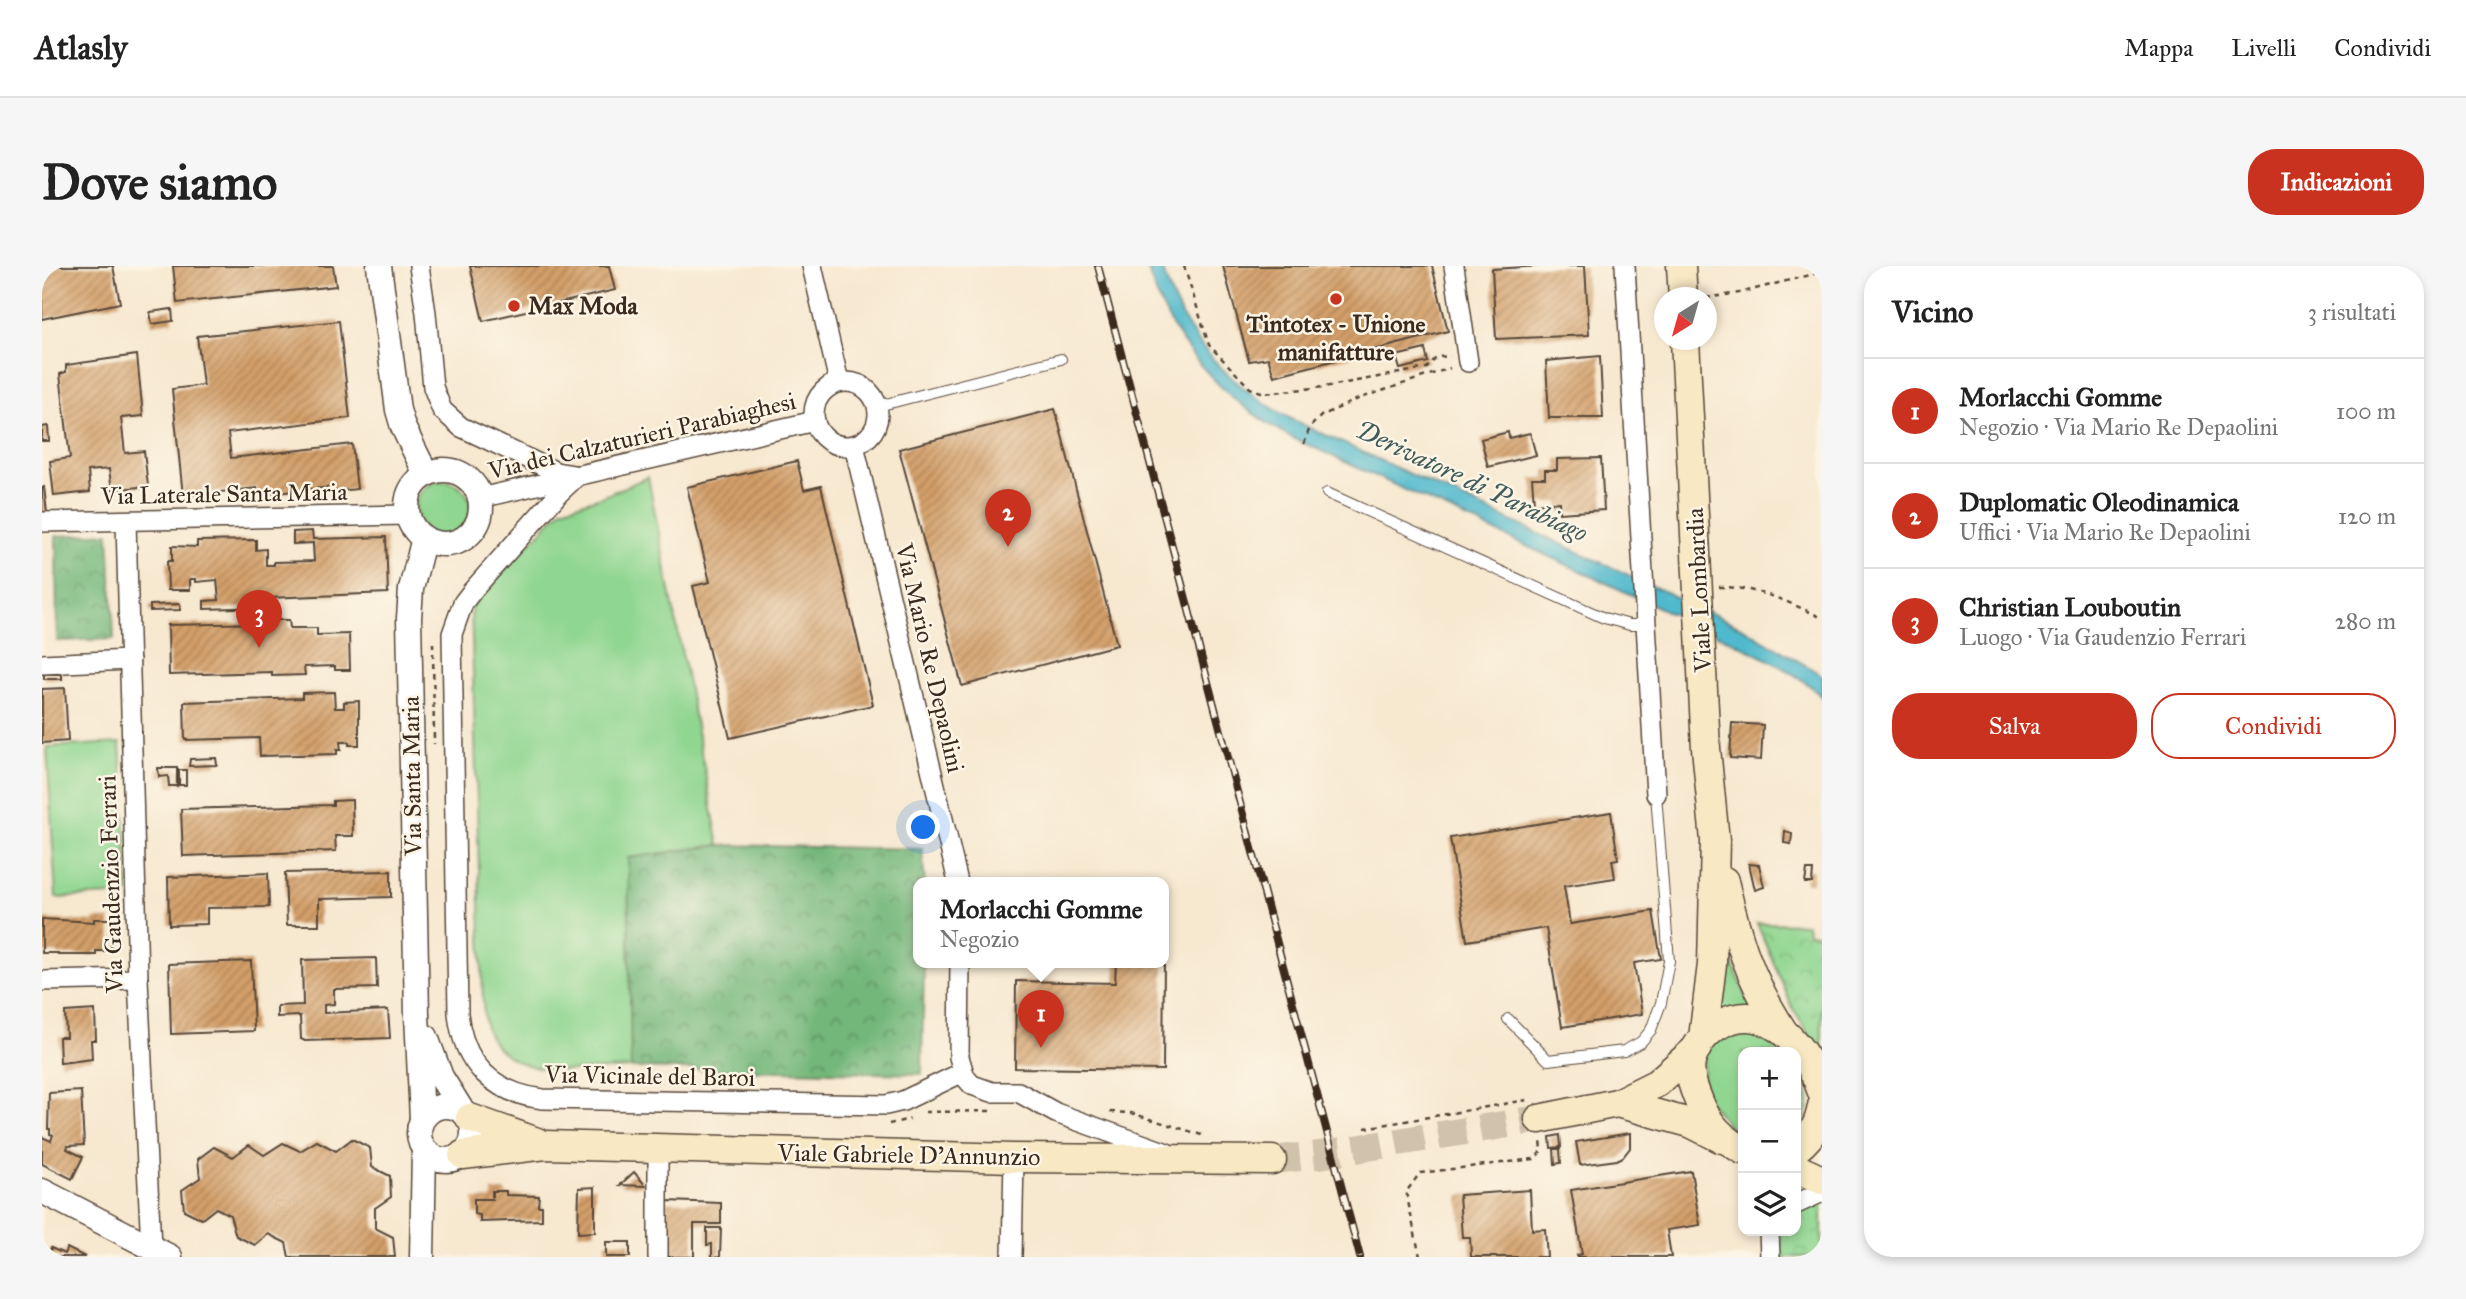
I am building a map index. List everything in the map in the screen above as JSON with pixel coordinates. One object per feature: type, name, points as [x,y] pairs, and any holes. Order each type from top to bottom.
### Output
[{"type":"main road","points":[[1681,266],[1682,287]]},
{"type":"main road","name":"Viale Lombardia","points":[[1686,350],[1706,748],[1715,841],[1712,964],[1700,1043],[1691,1060],[1690,1071],[1697,1097],[1712,1124],[1738,1151]]},
{"type":"main road","name":"Viale Lombardia","points":[[1715,841],[1742,953],[1755,983],[1785,1034],[1808,1061],[1822,1092]]},
{"type":"main road","name":"Viale Lombardia","points":[[1700,1043],[1722,1023],[1745,1017],[1769,1023],[1785,1034]]},
{"type":"main road","points":[[1618,1103],[1657,1083],[1700,1043]]},
{"type":"main road","points":[[1533,1109],[1618,1103],[1689,1123],[1738,1151]]},
{"type":"main road","points":[[1801,1144],[1814,1131],[1822,1106]]},
{"type":"main road","name":"Viale Gabriele D'Annunzio","points":[[465,1113],[546,1145]]},
{"type":"main road","name":"Viale Gabriele D'Annunzio","points":[[456,1158],[546,1145],[1014,1158],[1272,1160]]},
{"type":"main road","points":[[1801,1170],[1822,1180]]},
{"type":"street","points":[[379,266],[398,410],[403,427],[426,474]]},
{"type":"street","points":[[419,266],[433,387],[442,411],[461,427],[556,472],[578,475]]},
{"type":"street","points":[[812,266],[839,382]]},
{"type":"street","points":[[1454,266],[1467,358]]},
{"type":"street","points":[[1625,266],[1656,794]]},
{"type":"street","points":[[839,382],[863,386],[873,394],[878,406],[878,419],[874,430],[866,440],[854,445],[841,446],[830,441],[820,433],[815,421],[814,409],[819,397],[827,387],[839,382]]},
{"type":"street","name":"Via dei Calzaturieri Parabiaghesi","points":[[480,498],[815,421]]},
{"type":"street","name":"Via Mario Re Depaolini","points":[[854,445],[957,877]]},
{"type":"street","points":[[445,469],[471,481],[480,498],[480,517],[470,534],[443,544],[424,538],[417,532],[408,515],[408,496],[418,480],[426,474],[445,469]]},
{"type":"street","name":"Via Vicinale del Baroi","points":[[578,475],[473,590],[463,603],[452,634],[458,1013],[462,1038],[473,1060],[483,1073],[511,1092],[527,1097],[557,1099],[886,1105],[903,1101],[962,1072]]},
{"type":"street","name":"Via Laterale Santa Maria","points":[[42,522],[408,515]]},
{"type":"street","name":"Via Gaudenzio Ferrari","points":[[126,521],[138,979],[160,1252]]},
{"type":"street","name":"Via Santa Maria","points":[[422,1257],[424,1150],[419,1129],[422,1119],[417,1015],[409,618],[411,589],[424,538]]},
{"type":"street","points":[[42,664],[130,660]]},
{"type":"street","points":[[960,968],[959,1057],[962,1072],[972,1085],[982,1090],[1018,1092],[1056,1113],[1182,1159]]},
{"type":"street","points":[[42,981],[138,979]]},
{"type":"street","name":"Via Santa Maria","points":[[417,1015],[441,1077],[465,1113],[474,1138],[470,1147],[456,1158],[422,1212]]},
{"type":"street","points":[[422,1119],[439,1106],[450,1105],[465,1113]]},
{"type":"street","points":[[658,1149],[658,1257]]},
{"type":"street","points":[[424,1150],[439,1160],[456,1158]]},
{"type":"street","points":[[1012,1257],[1014,1158]]},
{"type":"street","points":[[42,1191],[160,1252]]},
{"type":"street","points":[[1801,1202],[1822,1192]]},
{"type":"lane","points":[[878,406],[1061,359]]},
{"type":"lane","points":[[1327,493],[1604,618],[1630,625],[1645,617]]},
{"type":"lane","points":[[1508,1019],[1548,1060],[1625,1051],[1641,1042],[1651,1030],[1661,1003],[1670,961],[1656,794]]},
{"type":"path","points":[[1184,266],[1209,345],[1250,388],[1264,393],[1324,387],[1427,368],[1437,357],[1467,358]]},
{"type":"path","points":[[1717,296],[1822,272]]},
{"type":"path","points":[[1304,444],[1310,426],[1321,416],[1358,399],[1467,358]]},
{"type":"path","points":[[1699,594],[1740,587],[1789,602],[1822,618]]},
{"type":"path","points":[[433,640],[434,744]]},
{"type":"path","points":[[1365,1128],[1533,1109],[1542,1151],[1534,1159],[1420,1173],[1406,1192],[1420,1257]]},
{"type":"path","points":[[921,1113],[934,1110],[998,1111]]},
{"type":"path","points":[[1104,1112],[1131,1113],[1206,1136]]},
{"type":"path","points":[[879,1124],[899,1123],[913,1117]]},
{"type":"green space","points":[[648,477],[719,845],[629,858],[631,1068],[571,1070],[530,1066],[513,1059],[498,1048],[487,1031],[484,1019],[471,606],[562,509],[604,496]]},
{"type":"green space","points":[[443,481],[462,489],[470,508],[462,527],[443,535],[424,527],[416,508],[424,489]]},
{"type":"green space","points":[[109,533],[114,639],[57,641],[56,536]]},
{"type":"green space","points":[[120,743],[129,894],[56,898],[47,747]]},
{"type":"green space","points":[[719,845],[922,849],[925,877],[913,877],[913,968],[924,968],[922,1074],[631,1068],[628,858]]},
{"type":"green space","points":[[1757,923],[1807,924],[1808,933],[1822,934],[1822,1056],[1793,1009]]},
{"type":"green space","points":[[1726,936],[1730,958],[1752,1009],[1712,1017]]},
{"type":"green space","points":[[1750,1030],[1762,1034],[1778,1047],[1738,1047],[1738,1137],[1702,1094],[1704,1051],[1724,1032]]},
{"type":"green space","points":[[1801,1076],[1809,1095],[1801,1127]]},
{"type":"green space","points":[[1822,1200],[1822,1257],[1778,1257],[1781,1236],[1801,1236],[1801,1210]]},
{"type":"water","points":[[1147,266],[1162,266],[1170,292],[1182,316],[1195,338],[1212,358],[1250,393],[1272,408],[1743,628],[1822,675],[1822,698],[1796,676],[1742,646],[1289,436],[1265,421],[1220,386],[1183,343],[1168,319]]},
{"type":"building","points":[[42,266],[113,266],[120,303],[42,319]]},
{"type":"building","points":[[173,266],[333,266],[336,286],[177,303]]},
{"type":"building","name":"Max Moda","points":[[470,266],[609,266],[615,290],[483,321]]},
{"type":"building","name":"Tintotex - Unione manifatture","points":[[1223,266],[1432,266],[1448,331],[1274,376],[1268,358],[1249,361]]},
{"type":"building","points":[[1585,266],[1589,335],[1496,339],[1492,269]]},
{"type":"building","points":[[172,309],[173,321],[152,324],[150,312]]},
{"type":"building","points":[[339,321],[350,418],[228,433],[231,458],[352,444],[357,489],[332,492],[333,487],[258,495],[257,488],[183,496],[172,389],[203,385],[197,336]]},
{"type":"building","points":[[1425,349],[1428,362],[1400,369],[1396,356]]},
{"type":"building","points":[[137,355],[143,416],[121,418],[125,453],[144,451],[148,486],[112,490],[109,469],[88,471],[90,492],[54,496],[50,461],[70,458],[60,374],[66,372],[66,365]]},
{"type":"building","points":[[1600,356],[1603,418],[1549,418],[1546,361]]},
{"type":"building","points":[[1055,409],[1117,645],[962,686],[899,449]]},
{"type":"building","points":[[48,426],[49,441],[42,441],[42,427]]},
{"type":"building","points":[[1508,432],[1509,438],[1530,433],[1536,455],[1488,467],[1481,439]]},
{"type":"building","points":[[1601,458],[1604,510],[1559,513],[1559,502],[1534,504],[1532,478],[1545,478],[1545,470],[1557,470],[1557,459]]},
{"type":"building","points":[[797,461],[804,490],[821,486],[873,705],[730,738],[693,586],[710,582],[687,487]]},
{"type":"building","points":[[44,487],[47,513],[42,513]]},
{"type":"building","points":[[312,531],[313,539],[386,537],[388,593],[268,598],[268,607],[204,609],[204,601],[219,600],[217,580],[196,582],[196,579],[190,579],[190,590],[168,590],[167,561],[172,561],[172,546],[197,547],[197,541],[256,540],[256,550],[266,549],[266,565],[274,565],[274,562],[314,561],[313,543],[293,544],[293,532]]},
{"type":"building","points":[[180,604],[180,610],[150,611],[150,605]]},
{"type":"building","points":[[269,620],[289,620],[290,628],[317,628],[317,635],[349,634],[350,670],[335,670],[335,666],[304,667],[305,675],[272,676],[272,672],[169,675],[168,625],[269,623]]},
{"type":"building","points":[[44,674],[62,674],[62,679],[44,679]]},
{"type":"building","points":[[65,688],[68,741],[42,743],[42,689]]},
{"type":"building","points":[[334,692],[335,708],[344,708],[344,702],[359,701],[359,745],[340,742],[341,750],[337,750],[337,754],[260,756],[259,738],[185,740],[184,702],[302,698],[302,693]]},
{"type":"building","points":[[1732,723],[1763,725],[1761,760],[1730,758]]},
{"type":"building","points":[[216,758],[217,765],[189,766],[190,759]]},
{"type":"building","points":[[158,768],[177,768],[177,786],[169,786],[168,776],[159,777]]},
{"type":"building","points":[[179,770],[186,770],[186,785],[179,785]]},
{"type":"building","points":[[352,800],[353,836],[335,836],[336,851],[183,856],[181,809],[333,805],[333,801]]},
{"type":"building","points":[[1611,812],[1618,859],[1612,860],[1615,878],[1564,886],[1570,924],[1653,911],[1661,959],[1634,963],[1642,1014],[1562,1027],[1546,928],[1467,941],[1450,838]]},
{"type":"building","points":[[1785,831],[1792,834],[1791,844],[1784,843]]},
{"type":"building","points":[[1749,864],[1759,865],[1764,887],[1755,890]]},
{"type":"building","points":[[1807,870],[1813,870],[1812,883],[1805,883]]},
{"type":"building","points":[[391,871],[391,897],[319,899],[319,925],[287,925],[285,873]]},
{"type":"building","points":[[268,873],[269,907],[207,908],[207,924],[169,925],[168,877]]},
{"type":"building","points":[[42,919],[94,922],[94,919],[110,919],[111,951],[96,951],[96,955],[42,953]]},
{"type":"building","points":[[376,958],[377,988],[334,989],[334,1004],[324,1005],[324,1013],[388,1010],[390,1038],[305,1041],[301,1039],[300,1016],[277,1017],[277,1006],[303,1005],[302,960]]},
{"type":"building","points":[[251,961],[254,1031],[171,1034],[169,964]]},
{"type":"building","points":[[1116,968],[1164,968],[1163,1070],[1015,1068],[1016,981],[1115,983]]},
{"type":"building","points":[[95,1010],[96,1040],[91,1040],[92,1059],[60,1063],[59,1037],[66,1037],[65,1012]]},
{"type":"building","points":[[81,1091],[84,1145],[68,1146],[67,1149],[83,1157],[72,1179],[42,1164],[42,1137],[51,1141],[53,1135],[48,1129],[49,1093]]},
{"type":"building","points":[[1630,1133],[1630,1148],[1623,1157],[1580,1165],[1576,1142]]},
{"type":"building","points":[[1560,1135],[1561,1147],[1551,1148],[1550,1137]]},
{"type":"building","points":[[352,1139],[370,1148],[372,1167],[390,1176],[391,1197],[375,1208],[375,1228],[393,1237],[395,1257],[289,1257],[286,1243],[268,1234],[255,1245],[236,1236],[230,1215],[216,1208],[202,1219],[184,1210],[182,1190],[200,1178],[198,1159],[214,1147],[233,1157],[249,1145],[264,1155],[283,1143],[300,1151],[317,1141],[336,1151]]},
{"type":"building","points":[[1554,1149],[1560,1149],[1561,1163],[1555,1164]]},
{"type":"building","points":[[1691,1171],[1700,1225],[1667,1230],[1671,1257],[1577,1257],[1582,1254],[1571,1190]]},
{"type":"building","points":[[634,1172],[646,1186],[620,1185]]},
{"type":"building","points":[[595,1187],[595,1232],[578,1233],[579,1188]]},
{"type":"building","points":[[1530,1190],[1532,1230],[1545,1229],[1547,1257],[1471,1257],[1470,1237],[1462,1237],[1459,1195]]},
{"type":"building","points":[[492,1191],[506,1191],[506,1195],[539,1196],[538,1206],[542,1206],[542,1220],[480,1222],[480,1215],[474,1214],[474,1199],[492,1199]]},
{"type":"building","points":[[666,1201],[721,1203],[721,1224],[694,1224],[694,1257],[666,1257]]},
{"type":"building","points":[[707,1228],[721,1228],[720,1257],[712,1257],[712,1244],[707,1245]]},
{"type":"building","points":[[606,1242],[630,1242],[630,1257],[606,1257]]},
{"type":"building","points":[[51,1248],[64,1254],[67,1248],[85,1257],[46,1257]]},
{"type":"tunnel","points":[[1272,1160],[1319,1155],[1539,1119]]},
{"type":"railway","points":[[1098,266],[1360,1257]]},
{"type":"place","name":"Tintotex - Unione manifatture","points":[[1336,299]]},
{"type":"place","name":"Max Moda","points":[[514,306]]},
{"type":"place","name":"Duplomatic Oleodinamica","points":[[1008,547]]},
{"type":"place","name":"Christian Louboutin","points":[[259,648]]},
{"type":"place","name":"Morlacchi Gomme","points":[[1041,1048]]},
{"type":"water label","name":"Derivatore di Parabiago","points":[[1472,481]]}]
